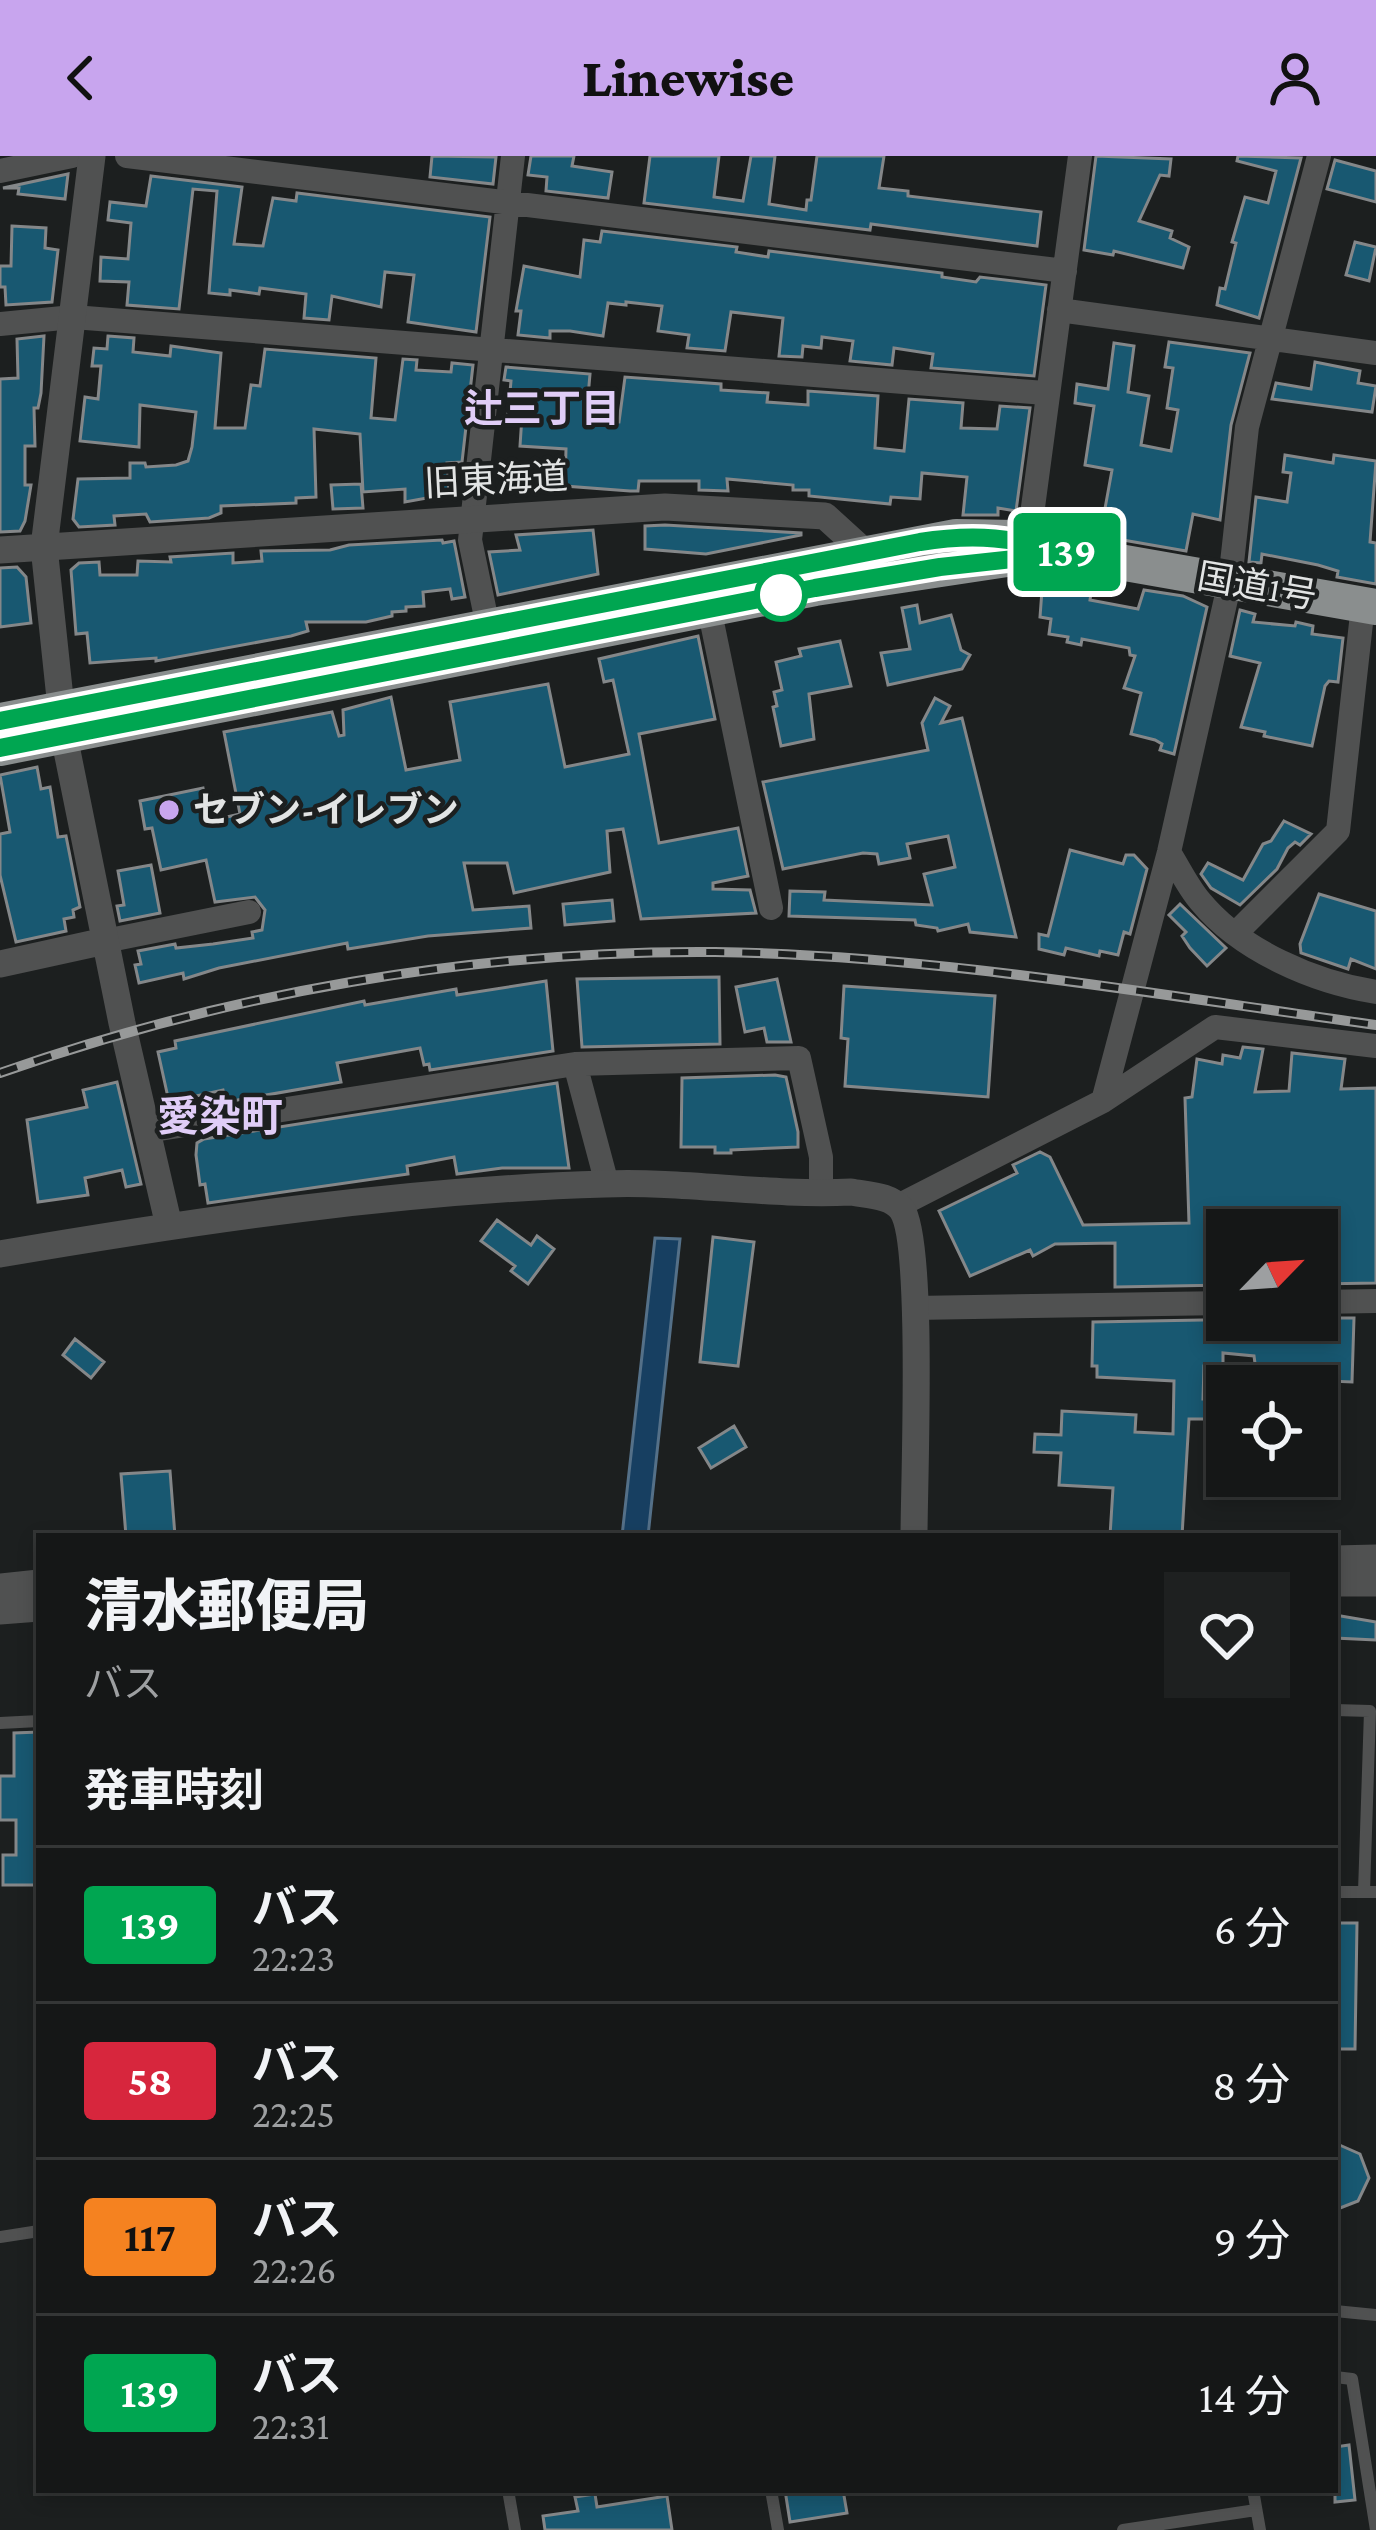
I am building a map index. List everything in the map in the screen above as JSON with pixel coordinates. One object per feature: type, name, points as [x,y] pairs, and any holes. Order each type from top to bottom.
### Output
[{"type":"highway","name":"国道1号","points":[[706,597],[870,552],[956,537],[1370,606]]},
{"type":"highway","name":"国道1号","points":[[0,748],[63,722],[706,597],[978,562],[1027,549]]},
{"type":"highway","name":"国道1号","points":[[0,721],[63,722]]},
{"type":"street","points":[[0,171],[72,156]]},
{"type":"street","points":[[92,156],[44,547],[63,722],[105,941],[170,1226]]},
{"type":"street","points":[[127,156],[1065,272]]},
{"type":"street","points":[[490,639],[470,540],[513,156]]},
{"type":"street","points":[[1027,549],[1080,156]]},
{"type":"street","points":[[1103,1100],[1169,852],[1230,581],[1247,427],[1319,156]]},
{"type":"street","points":[[1059,310],[1376,353]]},
{"type":"street","points":[[0,324],[73,317],[1045,393]]},
{"type":"street","name":"旧東海道","points":[[0,550],[665,508],[825,516],[870,552]]},
{"type":"street","points":[[870,552],[901,559],[965,553],[978,562]]},
{"type":"street","points":[[706,597],[771,908]]},
{"type":"street","points":[[1236,932],[1338,831],[1370,606]]},
{"type":"street","points":[[1169,852],[1200,902],[1236,932],[1275,958],[1342,986],[1376,992]]},
{"type":"street","points":[[0,964],[249,912]]},
{"type":"street","points":[[900,1205],[1103,1100],[1215,1027],[1376,1046]]},
{"type":"street","points":[[147,1131],[575,1064],[799,1058],[821,1157],[820,1193]]},
{"type":"street","points":[[575,1064],[607,1184]]},
{"type":"street","points":[[0,1253],[170,1226],[411,1198],[607,1184],[883,1197],[900,1205],[909,1226],[914,1308],[914,1533]]},
{"type":"street","points":[[1338,1302],[1376,1301]]},
{"type":"street","points":[[914,1308],[1206,1303]]},
{"type":"street","points":[[1338,1559],[1376,1558]]},
{"type":"street","points":[[0,1587],[36,1583]]},
{"type":"street","points":[[1338,1583],[1376,1583]]},
{"type":"street","points":[[0,1611],[36,1608]]},
{"type":"lane","points":[[1338,1710],[1373,1711],[1370,1892],[1338,1892]]},
{"type":"lane","points":[[0,1724],[36,1721]]},
{"type":"lane","points":[[0,2237],[36,2231]]},
{"type":"lane","points":[[1338,2312],[1376,2315]]},
{"type":"lane","points":[[1338,2377],[1352,2379],[1376,2530]]},
{"type":"lane","points":[[508,2493],[514,2530]]},
{"type":"lane","points":[[772,2493],[778,2530]]},
{"type":"lane","points":[[1253,2493],[1260,2530]]},
{"type":"lane","points":[[1124,2530],[1256,2510]]},
{"type":"water","points":[[655,1238],[680,1239],[648,1533],[622,1533]]},
{"type":"building","points":[[432,156],[496,157],[493,184],[430,177]]},
{"type":"building","points":[[531,156],[574,156],[572,166],[612,172],[608,198],[546,191],[547,177],[528,175]]},
{"type":"building","points":[[650,156],[719,156],[714,197],[743,201],[751,156],[775,156],[769,204],[806,210],[817,156],[884,156],[879,188],[908,191],[908,196],[1041,212],[1037,246],[871,224],[870,230],[644,203]]},
{"type":"building","points":[[1096,156],[1171,159],[1169,176],[1160,175],[1139,221],[1172,231],[1170,238],[1189,247],[1183,268],[1114,251],[1113,255],[1084,250]]},
{"type":"building","points":[[1238,156],[1301,158],[1259,318],[1217,305],[1220,288],[1225,289],[1245,197],[1268,203],[1276,171],[1237,161]]},
{"type":"building","points":[[1335,160],[1376,171],[1376,202],[1327,189]]},
{"type":"building","points":[[68,174],[65,199],[3,188]]},
{"type":"building","points":[[151,176],[242,187],[234,244],[263,246],[273,198],[296,201],[297,193],[490,217],[476,332],[408,322],[414,275],[385,272],[381,307],[332,296],[329,320],[304,318],[306,294],[260,288],[259,294],[209,293],[217,191],[193,189],[179,309],[127,305],[129,282],[100,281],[101,257],[128,259],[131,223],[108,220],[110,202],[146,206]]},
{"type":"building","points":[[12,226],[46,228],[45,248],[58,250],[52,302],[6,305],[0,266],[11,266]]},
{"type":"building","points":[[602,231],[737,247],[736,252],[768,257],[769,251],[942,273],[942,277],[976,282],[980,277],[1046,285],[1034,376],[931,368],[933,354],[894,348],[892,365],[850,361],[853,341],[822,337],[821,348],[803,346],[802,357],[779,356],[783,318],[731,312],[725,351],[687,348],[689,335],[658,331],[662,306],[626,302],[608,303],[603,336],[570,331],[550,331],[550,338],[518,335],[521,311],[516,311],[524,266],[580,277],[584,240],[600,242]]},
{"type":"building","points":[[1355,242],[1376,247],[1369,281],[1346,275]]},
{"type":"building","points":[[44,336],[41,393],[38,408],[34,408],[35,446],[25,446],[25,485],[31,485],[25,521],[20,531],[0,532],[0,379],[18,378],[17,339]]},
{"type":"building","points":[[108,336],[134,338],[133,352],[170,356],[171,346],[221,353],[215,428],[245,428],[251,385],[260,386],[265,349],[376,358],[371,418],[395,420],[403,359],[417,360],[416,370],[451,372],[452,363],[473,365],[462,462],[447,463],[449,494],[405,502],[405,489],[363,492],[360,434],[314,429],[316,497],[296,498],[296,503],[221,506],[221,513],[209,518],[150,522],[146,514],[114,516],[115,525],[79,527],[73,519],[78,479],[130,478],[130,463],[176,465],[188,461],[192,447],[196,412],[140,405],[139,447],[80,441],[85,397],[98,399],[101,366],[92,366],[94,348],[107,349]]},
{"type":"building","points":[[1169,342],[1250,353],[1231,425],[1220,520],[1193,514],[1186,551],[1100,536],[1112,470],[1085,465],[1094,406],[1075,403],[1077,384],[1108,389],[1114,343],[1134,346],[1128,392],[1149,396],[1141,445],[1171,451],[1178,410],[1167,408],[1173,368],[1165,367]]},
{"type":"building","points":[[1315,362],[1360,371],[1358,383],[1376,386],[1372,412],[1272,399],[1276,383],[1311,389]]},
{"type":"building","points":[[506,367],[590,374],[586,420],[619,422],[625,377],[721,384],[721,390],[768,393],[767,402],[808,405],[808,391],[878,396],[875,448],[904,451],[909,399],[963,403],[961,428],[997,429],[1000,406],[1030,408],[1016,511],[998,508],[998,515],[963,515],[967,477],[922,473],[920,499],[891,497],[890,504],[809,496],[809,490],[793,490],[793,485],[727,479],[728,491],[699,490],[699,481],[639,481],[638,491],[565,486],[566,449],[520,446],[522,416],[508,414],[511,381],[504,380]]},
{"type":"building","points":[[1285,455],[1333,463],[1334,455],[1376,461],[1370,542],[1376,543],[1376,584],[1337,577],[1338,571],[1318,565],[1262,554],[1261,563],[1249,562],[1256,497],[1287,502],[1291,473],[1283,472]]},
{"type":"building","points":[[361,484],[363,508],[333,509],[331,485]]},
{"type":"building","points":[[645,526],[801,535],[706,554],[645,549]]},
{"type":"building","points":[[593,530],[598,574],[498,595],[489,552],[520,550],[516,535]]},
{"type":"building","points":[[454,541],[465,597],[452,599],[450,589],[423,592],[424,606],[406,607],[392,616],[366,622],[306,622],[308,631],[291,636],[156,661],[90,663],[87,633],[76,634],[71,570],[79,563],[99,562],[100,575],[137,575],[138,561],[171,562],[170,557],[233,553],[233,563],[262,561],[261,551]]},
{"type":"building","points":[[17,567],[26,577],[31,623],[0,627],[0,568]]},
{"type":"building","points":[[1043,577],[1092,587],[1090,600],[1138,609],[1144,590],[1183,596],[1207,607],[1174,754],[1160,750],[1162,744],[1155,740],[1131,734],[1141,693],[1124,688],[1135,656],[1129,648],[1082,639],[1081,645],[1049,634],[1051,619],[1040,617]]},
{"type":"building","points":[[917,605],[920,623],[951,615],[961,650],[970,655],[962,669],[888,685],[881,653],[910,649],[902,608]]},
{"type":"building","points":[[1240,610],[1255,614],[1253,622],[1295,626],[1296,622],[1313,626],[1312,634],[1343,638],[1338,682],[1329,681],[1325,686],[1312,746],[1241,727],[1260,663],[1230,656]]},
{"type":"building","points":[[698,636],[715,719],[639,734],[659,843],[738,828],[748,876],[713,883],[713,889],[750,890],[756,913],[641,919],[623,829],[607,831],[610,872],[514,893],[507,863],[464,863],[473,910],[529,906],[531,928],[428,936],[348,949],[347,943],[184,979],[183,973],[139,983],[138,951],[253,938],[252,932],[262,930],[265,910],[255,897],[215,902],[206,860],[161,870],[152,828],[145,829],[140,801],[203,788],[209,821],[240,814],[224,732],[332,712],[339,736],[344,735],[343,710],[391,697],[406,770],[460,760],[450,702],[548,684],[565,767],[629,754],[613,680],[604,682],[599,659]]},
{"type":"building","points":[[840,641],[851,686],[809,694],[814,739],[781,746],[773,707],[777,706],[774,692],[782,690],[776,662],[801,656],[799,649]]},
{"type":"building","points":[[935,698],[950,706],[941,723],[962,718],[1016,937],[970,932],[968,924],[938,931],[916,925],[915,920],[789,916],[790,891],[825,892],[824,900],[932,905],[924,874],[955,867],[948,836],[907,844],[910,858],[879,864],[877,854],[863,853],[783,869],[763,782],[928,750],[922,723]]},
{"type":"building","points":[[37,767],[41,789],[50,787],[58,837],[66,836],[80,907],[73,910],[74,917],[64,919],[66,931],[16,942],[0,875],[0,834],[10,832],[0,775]]},
{"type":"building","points":[[1284,821],[1311,834],[1300,845],[1295,842],[1288,848],[1277,869],[1240,905],[1211,888],[1201,874],[1208,863],[1243,880],[1263,844],[1271,841]]},
{"type":"building","points":[[1070,850],[1123,864],[1126,855],[1134,855],[1147,869],[1130,934],[1124,932],[1118,955],[1066,948],[1064,955],[1039,949],[1039,934],[1048,936]]},
{"type":"building","points":[[151,865],[160,913],[120,921],[117,906],[124,905],[118,871]]},
{"type":"building","points":[[1319,894],[1376,911],[1376,969],[1351,959],[1348,969],[1301,953]]},
{"type":"building","points":[[612,900],[614,921],[565,925],[563,904]]},
{"type":"building","points":[[1180,904],[1226,948],[1207,966],[1169,915]]},
{"type":"building","points":[[719,977],[720,1044],[582,1047],[577,979]]},
{"type":"building","points":[[777,979],[791,1042],[767,1042],[764,1028],[745,1032],[736,987]]},
{"type":"building","points":[[546,981],[553,1051],[430,1070],[420,1048],[337,1063],[341,1082],[226,1102],[223,1090],[169,1102],[158,1052],[176,1048],[175,1041],[364,1001],[365,1005],[456,989],[457,995]]},
{"type":"building","points":[[844,986],[995,996],[988,1097],[845,1086]]},
{"type":"building","points":[[1243,1047],[1263,1049],[1255,1092],[1289,1091],[1292,1053],[1345,1059],[1341,1089],[1376,1088],[1376,1283],[1338,1284],[1338,1209],[1206,1209],[1206,1285],[1115,1287],[1115,1243],[1055,1244],[970,1276],[939,1211],[1017,1173],[1013,1165],[1040,1152],[1050,1157],[1083,1225],[1189,1223],[1185,1098],[1192,1097],[1197,1059],[1222,1064],[1223,1055],[1240,1058]]},
{"type":"building","points":[[786,1077],[798,1147],[715,1153],[715,1147],[681,1147],[682,1078]]},
{"type":"building","points":[[117,1082],[141,1184],[126,1187],[122,1170],[85,1178],[88,1195],[38,1202],[27,1120],[87,1107],[83,1090]]},
{"type":"building","points":[[557,1083],[569,1168],[457,1174],[454,1157],[407,1166],[408,1174],[208,1203],[205,1184],[200,1185],[197,1143],[204,1139]]},
{"type":"building","points":[[497,1220],[531,1245],[537,1236],[554,1249],[528,1284],[511,1271],[515,1266],[481,1241]]},
{"type":"building","points":[[713,1237],[754,1242],[738,1366],[700,1362]]},
{"type":"building","points":[[1338,1318],[1354,1318],[1352,1382],[1338,1381],[1338,1365],[1255,1365],[1254,1356],[1223,1353],[1223,1365],[1204,1366],[1206,1419],[1189,1419],[1182,1533],[1110,1533],[1113,1488],[1059,1485],[1061,1453],[1034,1452],[1035,1434],[1061,1435],[1062,1411],[1136,1415],[1135,1432],[1173,1434],[1174,1381],[1097,1377],[1097,1366],[1092,1366],[1093,1322],[1206,1320],[1206,1341],[1338,1341]]},
{"type":"building","points":[[75,1339],[104,1362],[91,1378],[63,1355]]},
{"type":"building","points":[[734,1426],[746,1447],[711,1468],[699,1448]]},
{"type":"building","points":[[170,1471],[175,1533],[126,1533],[121,1474]]},
{"type":"building","points":[[1338,1616],[1376,1622],[1376,1640],[1338,1638]]},
{"type":"building","points":[[36,1732],[36,1885],[3,1885],[3,1855],[16,1855],[16,1820],[0,1820],[0,1776],[14,1776],[14,1733]]},
{"type":"building","points":[[1338,1923],[1357,1923],[1355,2049],[1338,2049]]},
{"type":"building","points":[[1338,2144],[1360,2154],[1369,2178],[1358,2201],[1338,2209]]},
{"type":"building","points":[[1349,2445],[1355,2500],[1335,2502],[1338,2447]]},
{"type":"building","points":[[785,2493],[844,2493],[847,2513],[790,2522]]},
{"type":"building","points":[[595,2494],[597,2507],[667,2496],[672,2530],[545,2530],[543,2516],[578,2511],[575,2497]]},
{"type":"railway","points":[[0,1073],[174,1020],[263,999],[443,968],[624,953],[881,960],[1047,978],[1376,1025]]},
{"type":"bus line","name":"139","points":[[0,721],[920,542],[976,536],[1016,538],[1068,553],[940,567],[815,588],[0,748]]},
{"type":"place","name":"セブン-イレブン","points":[[169,810]]},
{"type":"district","name":"辻三丁目","points":[[542,408]]},
{"type":"district","name":"愛染町","points":[[220,1116]]}]
